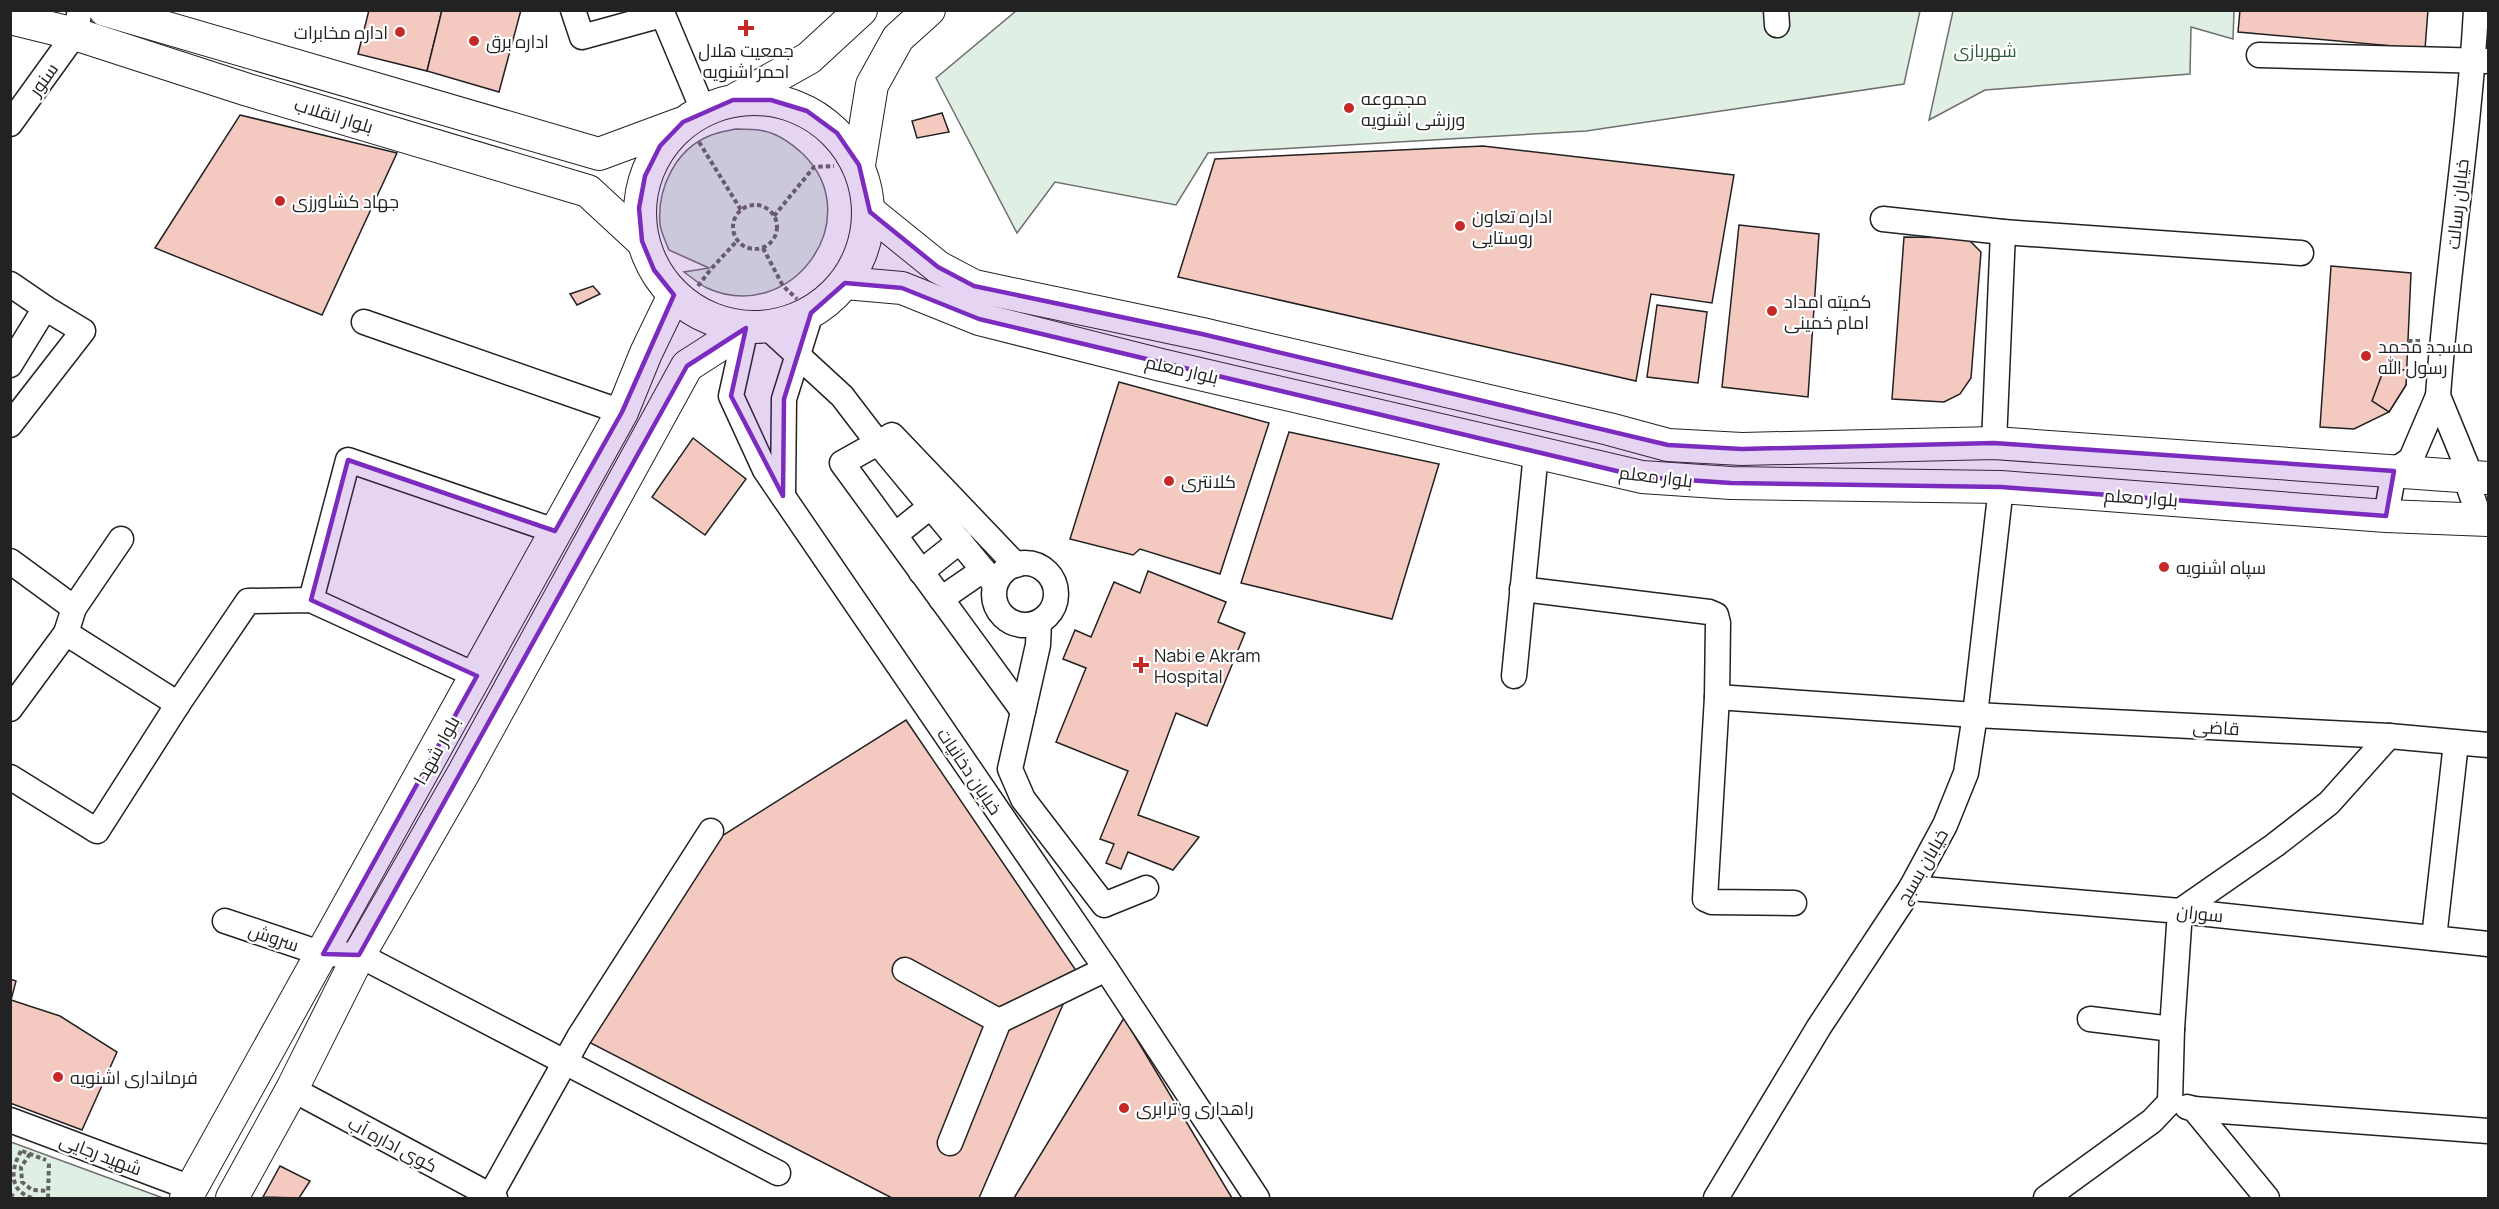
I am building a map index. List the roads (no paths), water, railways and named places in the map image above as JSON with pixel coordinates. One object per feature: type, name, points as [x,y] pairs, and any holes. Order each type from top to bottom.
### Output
[{"type":"main road","name":"بلوار انقلاب","points":[[105,10],[598,154],[733,100]]},
{"type":"main road","points":[[733,100],[809,58],[861,10]]},
{"type":"main road","points":[[859,165],[872,85],[898,38],[929,10]]},
{"type":"main road","name":"بلوار انقلاب","points":[[10,18],[78,22],[248,90],[588,191],[642,241]]},
{"type":"main road","points":[[693,116],[660,146],[645,176],[639,208],[642,241],[654,270],[679,300],[703,316],[724,324],[757,327],[790,322],[811,313],[830,300],[845,283],[864,250],[870,212],[867,188],[859,165],[837,133],[807,111],[771,100],[733,100]]},
{"type":"main road","name":"بلوار معلم","points":[[870,212],[938,267],[974,286],[1202,334],[1609,429],[1668,445],[1742,449],[1994,443],[2477,477]]},
{"type":"main road","name":"بلوار معلم","points":[[845,283],[902,288],[979,319],[1161,365],[1642,477],[1731,483],[2001,487],[2386,516],[2485,519]]},
{"type":"main road","name":"بلوار شهدا","points":[[188,1193],[477,676],[622,412],[646,353],[679,300]]},
{"type":"main road","name":"بلوار شهدا","points":[[232,1198],[292,1089],[358,955],[463,774],[687,366],[757,327]]},
{"type":"street","points":[[573,10],[582,37],[662,13],[693,116]]},
{"type":"street","name":"خیابان رسالت","points":[[2438,396],[2442,340],[2481,60],[2476,10]]},
{"type":"street","name":"سنور","points":[[10,124],[78,22]]},
{"type":"street","points":[[2259,56],[2481,60]]},
{"type":"street","points":[[1883,219],[2003,232],[2301,253]]},
{"type":"street","points":[[1994,443],[2003,232]]},
{"type":"street","points":[[10,285],[83,331],[10,425]]},
{"type":"street","points":[[10,364],[45,308]]},
{"type":"street","points":[[783,496],[784,399],[811,313]]},
{"type":"street","points":[[364,322],[622,412]]},
{"type":"street","points":[[757,327],[842,396],[989,577],[1001,614],[1009,621],[1019,625],[1039,622],[1053,607],[1055,587],[1044,570],[1026,564],[1016,565],[1000,576],[989,577],[941,599]]},
{"type":"street","name":"خیابان دخانیات","points":[[757,327],[731,396],[765,470],[1106,969],[1257,1198]]},
{"type":"street","points":[[2386,516],[2394,471],[2411,459],[2438,396]]},
{"type":"street","points":[[2438,396],[2466,464],[2477,477],[2485,519]]},
{"type":"street","points":[[1016,565],[892,435],[842,463],[1023,711]]},
{"type":"street","points":[[1514,676],[1536,453]]},
{"type":"street","points":[[312,600],[348,460],[555,531]]},
{"type":"street","name":"خیابان بسبچ","points":[[1716,1198],[1819,1027],[1911,888],[1945,825],[1966,773],[1975,715],[2001,487]]},
{"type":"street","points":[[895,535],[930,507]]},
{"type":"street","points":[[10,709],[66,633],[74,608],[121,539]]},
{"type":"street","points":[[921,572],[960,542]]},
{"type":"street","points":[[10,561],[74,608]]},
{"type":"street","points":[[1522,589],[1709,612],[1716,615],[1718,623],[1717,697],[1704,899],[1712,902],[1794,903]]},
{"type":"street","points":[[10,777],[97,831],[248,600],[312,600],[477,676]]},
{"type":"street","points":[[1039,622],[1038,645],[1010,769],[1023,799],[1104,905],[1146,888]]},
{"type":"street","points":[[66,633],[178,704]]},
{"type":"street","name":"قاضی","points":[[1717,697],[1975,715],[2389,736],[2488,745]]},
{"type":"street","points":[[2046,1198],[2152,1120],[2170,1102],[2172,1029],[2180,911],[2329,803],[2389,736]]},
{"type":"street","points":[[2434,938],[2456,743]]},
{"type":"street","points":[[492,1198],[579,1037],[711,831]]},
{"type":"street","name":"سوران","points":[[1911,888],[2180,911],[2488,944]]},
{"type":"street","name":"سروش","points":[[225,921],[323,954],[358,955]]},
{"type":"street","points":[[358,955],[778,1173]]},
{"type":"street","points":[[950,1143],[999,1021],[1106,969]]},
{"type":"street","points":[[905,970],[999,1021]]},
{"type":"street","points":[[2090,1019],[2172,1029]]},
{"type":"street","name":"کوی اداره آب","points":[[292,1089],[492,1198]]},
{"type":"street","points":[[2170,1102],[2194,1109],[2488,1131]]},
{"type":"street","points":[[2194,1109],[2267,1198]]},
{"type":"street","name":"شهید رجایی","points":[[10,1120],[188,1193]]},
{"type":"place","name":"جمعیت هلال احمر اشنویه","points":[[746,28]]},
{"type":"place","name":"اداره مخابرات","points":[[400,32]]},
{"type":"place","name":"اداره برق","points":[[474,41]]},
{"type":"place","name":"مجموعه ورزشی اشنویه","points":[[1349,108]]},
{"type":"place","name":"جهاد کشاورزی","points":[[280,201]]},
{"type":"place","name":"اداره تعاون روستایی","points":[[1460,226]]},
{"type":"place","name":"کمیته امداد امام خمینی","points":[[1772,311]]},
{"type":"place","name":"مسجد محمد رسول الله","points":[[2366,356]]},
{"type":"place","name":"کلانتری","points":[[1169,481]]},
{"type":"place","name":"سپاه اشنویه","points":[[2164,567]]},
{"type":"place","name":"Nabi e Akram Hospital","points":[[1141,665]]},
{"type":"place","name":"فرمانداری اشنویه","points":[[58,1077]]},
{"type":"place","name":"راهداری و ترابری","points":[[1124,1108]]},
{"type":"park label","name":"شهربازی","points":[[1985,50]]}]
